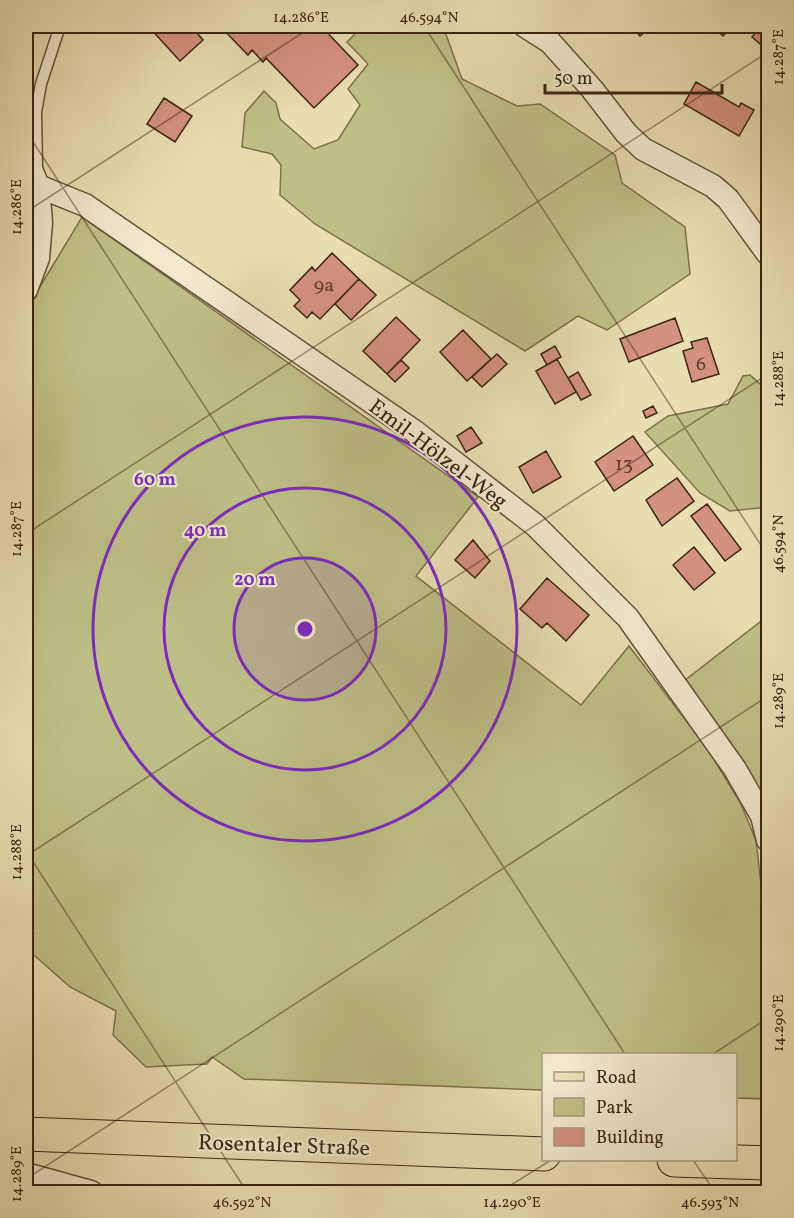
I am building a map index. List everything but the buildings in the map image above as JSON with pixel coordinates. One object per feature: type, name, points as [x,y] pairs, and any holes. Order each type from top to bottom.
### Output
[{"type":"main road","name":"Rosentaler Straße","points":[[26,1134],[542,1154]]},
{"type":"main road","points":[[701,1161],[756,1163]]},
{"type":"street","points":[[525,26],[550,42],[592,88],[626,134],[644,149],[713,186],[728,199],[768,254]]},
{"type":"street","points":[[26,157],[38,186],[41,222],[38,258],[26,290]]},
{"type":"street","name":"Emil-Hölzel-Weg","points":[[38,186],[85,205],[414,431],[535,525],[628,618],[735,769],[762,816],[768,840]]},
{"type":"street","points":[[26,1174],[91,1192]]},
{"type":"lane","points":[[38,186],[36,112],[41,84],[60,26]]},
{"type":"green space","points":[[363,26],[443,26],[462,79],[517,106],[540,104],[615,155],[622,183],[685,227],[690,274],[607,330],[578,316],[525,351],[315,224],[280,195],[281,165],[272,154],[242,147],[245,113],[264,91],[276,103],[280,119],[314,149],[338,140],[360,105],[348,89],[368,64],[347,42]]},
{"type":"green space","points":[[82,217],[478,497],[416,576],[581,705],[629,646],[707,748],[741,804],[756,841],[762,893],[762,1043],[768,1072],[768,1099],[737,1098],[737,1053],[542,1053],[542,1090],[244,1079],[212,1057],[207,1064],[146,1067],[113,1035],[116,1011],[70,987],[26,948],[26,940],[34,933],[26,927],[26,310]]},
{"type":"green space","points":[[750,375],[768,391],[768,507],[730,511],[700,493],[645,432],[668,416],[728,404],[743,376]]},
{"type":"green space","points":[[760,622],[768,629],[768,814],[684,681]]}]
